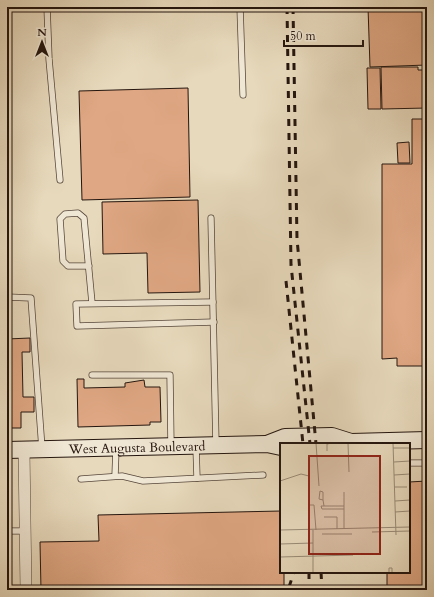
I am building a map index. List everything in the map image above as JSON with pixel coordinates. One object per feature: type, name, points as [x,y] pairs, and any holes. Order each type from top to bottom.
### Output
[{"type":"street","name":"West Augusta Boulevard","points":[[7,450],[274,445],[285,437],[332,436],[347,443],[427,440]]},
{"type":"street","points":[[24,450],[26,590]]},
{"type":"lane","points":[[47,7],[49,59],[60,180]]},
{"type":"lane","points":[[240,7],[243,95]]},
{"type":"lane","points":[[89,266],[68,266],[63,261],[60,219],[65,214],[78,213],[84,218],[89,266],[92,304]]},
{"type":"lane","points":[[211,218],[216,445]]},
{"type":"lane","points":[[7,297],[32,298],[42,449]]},
{"type":"lane","points":[[213,302],[76,304],[77,326],[214,322]]},
{"type":"lane","points":[[92,375],[170,375],[171,446]]},
{"type":"lane","points":[[196,446],[196,478]]},
{"type":"lane","points":[[115,476],[116,447]]},
{"type":"lane","points":[[410,463],[427,463]]},
{"type":"lane","points":[[80,479],[122,476],[143,481],[263,475]]},
{"type":"lane","points":[[7,531],[25,531]]},
{"type":"building","points":[[368,7],[427,7],[427,65],[370,67]]},
{"type":"building","points":[[381,67],[418,67],[418,70],[427,70],[427,108],[382,109]]},
{"type":"building","points":[[367,68],[380,68],[381,109],[368,109]]},
{"type":"building","points":[[188,88],[190,197],[82,200],[79,91]]},
{"type":"building","points":[[412,119],[427,119],[427,366],[397,366],[397,358],[382,359],[382,164],[412,164]]},
{"type":"building","points":[[409,142],[410,163],[398,163],[397,143]]},
{"type":"building","points":[[198,200],[200,292],[148,293],[147,253],[103,254],[102,202]]},
{"type":"building","points":[[30,338],[30,352],[22,352],[23,397],[34,397],[34,412],[21,412],[21,428],[7,428],[7,339]]},
{"type":"building","points":[[77,379],[84,379],[84,388],[125,387],[125,383],[144,380],[145,387],[160,387],[161,422],[150,422],[150,425],[78,427]]},
{"type":"building","points":[[427,481],[427,590],[387,590],[387,573],[410,573],[410,482]]},
{"type":"building","points":[[280,511],[280,573],[284,573],[284,589],[41,590],[40,542],[99,541],[98,515]]},
{"type":"building","points":[[8,536],[8,590],[7,590]]},
{"type":"railway","points":[[287,7],[291,265],[310,443]]},
{"type":"railway","points":[[293,7],[297,239],[316,443]]},
{"type":"railway","points":[[286,281],[303,443]]},
{"type":"railway","points":[[289,587],[294,573]]},
{"type":"railway","points":[[309,573],[309,590]]},
{"type":"railway","points":[[321,573],[322,590]]}]
